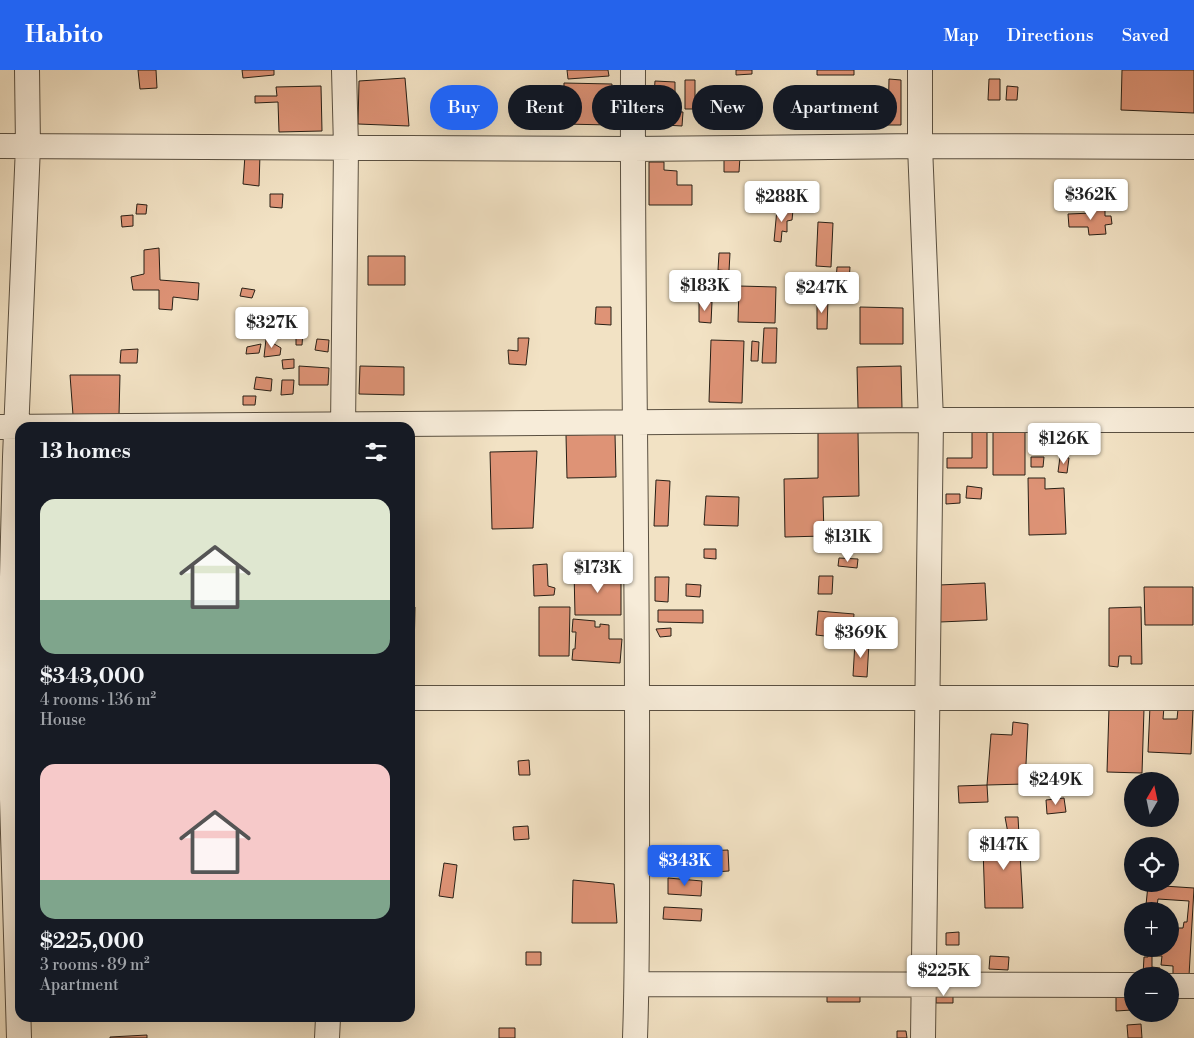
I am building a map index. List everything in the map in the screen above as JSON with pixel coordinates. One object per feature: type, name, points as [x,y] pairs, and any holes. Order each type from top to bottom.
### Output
[{"type":"street","points":[[15,999],[12,970],[8,427],[28,146],[27,70]]},
{"type":"street","points":[[343,422],[346,147],[344,70]]},
{"type":"street","points":[[633,70],[634,422],[638,699],[637,984],[635,1038]]},
{"type":"street","points":[[920,70],[920,146],[931,420],[923,1038]]},
{"type":"street","points":[[0,146],[633,149],[920,146],[1194,147]]},
{"type":"street","points":[[415,425],[931,420],[1194,420]]},
{"type":"street","points":[[415,698],[1194,698]]},
{"type":"street","points":[[637,984],[1124,986]]},
{"type":"street","points":[[1179,986],[1194,986]]},
{"type":"street","points":[[17,1022],[19,1038]]},
{"type":"street","points":[[327,1038],[328,1022]]},
{"type":"building","points":[[138,70],[156,70],[157,88],[140,89]]},
{"type":"building","points":[[242,70],[274,70],[274,75],[243,78]]},
{"type":"building","points":[[567,70],[608,70],[609,76],[568,79]]},
{"type":"building","points":[[736,70],[752,70],[752,74],[736,75]]},
{"type":"building","points":[[817,70],[854,70],[854,75],[817,75]]},
{"type":"building","points":[[1122,70],[1194,70],[1194,113],[1121,110]]},
{"type":"building","points":[[405,78],[409,126],[358,124],[359,81]]},
{"type":"building","points":[[889,79],[901,80],[901,125],[897,125],[897,85],[889,85]]},
{"type":"building","points":[[989,79],[1000,79],[1000,100],[988,100]]},
{"type":"building","points":[[685,80],[695,80],[695,85],[692,85],[692,109],[685,109]]},
{"type":"building","points":[[655,81],[675,82],[675,85],[655,85]]},
{"type":"building","points":[[564,83],[612,84],[592,85],[592,125],[582,124],[582,85],[564,85]]},
{"type":"building","points":[[321,86],[322,131],[279,132],[278,102],[255,103],[255,96],[277,96],[276,87]]},
{"type":"building","points":[[1007,86],[1018,87],[1017,100],[1006,100]]},
{"type":"building","points":[[260,154],[259,186],[243,184],[245,155]]},
{"type":"building","points":[[724,157],[740,157],[739,172],[724,172]]},
{"type":"building","points":[[649,162],[664,162],[664,170],[677,171],[677,185],[692,185],[692,205],[649,205]]},
{"type":"building","points":[[270,194],[283,194],[282,208],[270,207]]},
{"type":"building","points":[[137,204],[147,205],[146,214],[136,214]]},
{"type":"building","points":[[1105,208],[1105,216],[1111,216],[1112,224],[1105,225],[1106,234],[1089,235],[1088,227],[1069,227],[1068,214],[1093,213],[1093,209]]},
{"type":"building","points":[[777,209],[793,210],[792,220],[787,221],[787,232],[782,231],[781,242],[774,241]]},
{"type":"building","points":[[133,215],[133,226],[122,227],[121,216]]},
{"type":"building","points":[[818,222],[833,223],[831,267],[816,266]]},
{"type":"building","points":[[159,248],[160,280],[199,283],[198,300],[173,297],[172,310],[159,309],[159,290],[133,290],[131,277],[144,274],[144,250]]},
{"type":"building","points":[[719,253],[730,253],[729,271],[718,270]]},
{"type":"building","points":[[368,256],[405,256],[405,285],[368,285]]},
{"type":"building","points":[[837,267],[850,267],[849,282],[836,281]]},
{"type":"building","points":[[723,284],[735,284],[735,294],[722,294]]},
{"type":"building","points":[[739,286],[776,287],[775,323],[738,322]]},
{"type":"building","points":[[242,288],[255,290],[252,298],[240,296]]},
{"type":"building","points":[[817,299],[828,299],[827,329],[817,329]]},
{"type":"building","points":[[699,302],[712,302],[711,323],[699,322]]},
{"type":"building","points":[[596,307],[611,307],[611,325],[595,324]]},
{"type":"building","points":[[860,307],[903,308],[903,344],[860,344]]},
{"type":"building","points":[[764,328],[777,328],[776,363],[762,363]]},
{"type":"building","points":[[296,332],[303,332],[302,345],[296,345]]},
{"type":"building","points":[[518,338],[529,338],[526,365],[509,364],[508,350],[518,351]]},
{"type":"building","points":[[266,339],[281,348],[280,355],[264,357]]},
{"type":"building","points":[[317,339],[329,340],[328,352],[315,350]]},
{"type":"building","points":[[711,340],[744,341],[742,403],[709,402]]},
{"type":"building","points":[[752,341],[759,342],[758,361],[751,361]]},
{"type":"building","points":[[261,344],[259,353],[246,354],[247,347]]},
{"type":"building","points":[[138,349],[137,363],[120,363],[121,350]]},
{"type":"building","points":[[294,359],[294,368],[283,369],[282,360]]},
{"type":"building","points":[[299,366],[329,368],[328,385],[299,385]]},
{"type":"building","points":[[360,366],[404,367],[404,395],[359,394]]},
{"type":"building","points":[[901,366],[902,408],[858,408],[857,367]]},
{"type":"building","points":[[70,375],[120,375],[119,415],[73,415]]},
{"type":"building","points":[[256,377],[272,379],[271,391],[254,389]]},
{"type":"building","points":[[282,380],[294,380],[293,394],[281,395]]},
{"type":"building","points":[[243,396],[256,396],[255,405],[243,405]]},
{"type":"building","points":[[972,422],[987,422],[987,468],[947,468],[947,458],[972,458]]},
{"type":"building","points":[[993,423],[1025,423],[1025,475],[993,475]]},
{"type":"building","points":[[818,432],[858,432],[859,496],[823,497],[824,536],[785,537],[784,479],[818,478]]},
{"type":"building","points":[[615,434],[616,477],[567,478],[566,435]]},
{"type":"building","points":[[537,451],[533,528],[492,529],[490,452]]},
{"type":"building","points":[[1031,457],[1044,457],[1043,467],[1031,467]]},
{"type":"building","points":[[1060,457],[1069,458],[1067,473],[1058,472]]},
{"type":"building","points":[[1028,478],[1045,478],[1045,489],[1064,488],[1066,534],[1029,535]]},
{"type":"building","points":[[656,480],[670,481],[668,526],[654,526]]},
{"type":"building","points":[[967,486],[982,488],[981,499],[966,498]]},
{"type":"building","points":[[946,494],[960,494],[960,503],[946,504]]},
{"type":"building","points":[[706,496],[739,497],[738,526],[704,525]]},
{"type":"building","points":[[704,549],[716,549],[716,559],[704,558]]},
{"type":"building","points":[[839,558],[858,559],[857,568],[838,566]]},
{"type":"building","points":[[547,564],[548,586],[555,588],[554,595],[534,596],[533,565]]},
{"type":"building","points":[[574,571],[589,571],[589,579],[601,579],[603,571],[621,571],[621,615],[575,615]]},
{"type":"building","points":[[819,576],[833,576],[832,594],[818,594]]},
{"type":"building","points":[[655,577],[669,577],[668,602],[655,601]]},
{"type":"building","points":[[985,583],[987,620],[940,622],[939,585]]},
{"type":"building","points":[[686,584],[701,585],[700,597],[686,596]]},
{"type":"building","points":[[1144,587],[1193,587],[1193,625],[1145,625]]},
{"type":"building","points":[[539,607],[570,607],[569,656],[539,656]]},
{"type":"building","points":[[1141,607],[1142,664],[1131,664],[1131,656],[1119,656],[1118,667],[1109,666],[1109,608]]},
{"type":"building","points":[[658,610],[703,610],[703,623],[658,622]]},
{"type":"building","points":[[818,611],[854,614],[852,639],[816,635]]},
{"type":"building","points":[[573,619],[595,621],[595,627],[600,627],[600,624],[609,625],[609,639],[622,639],[620,663],[572,660],[576,632],[572,632]]},
{"type":"building","points":[[671,628],[671,636],[660,637],[656,629]]},
{"type":"building","points":[[855,642],[869,643],[867,677],[853,676]]},
{"type":"building","points":[[1150,706],[1164,707],[1163,719],[1177,719],[1178,709],[1193,709],[1191,754],[1148,752]]},
{"type":"building","points":[[1109,708],[1144,709],[1142,772],[1107,772]]},
{"type":"building","points":[[1013,722],[1028,724],[1025,784],[987,785],[991,734],[1012,735]]},
{"type":"building","points":[[529,760],[530,775],[519,775],[518,761]]},
{"type":"building","points":[[987,785],[988,802],[959,803],[958,786]]},
{"type":"building","points":[[1064,798],[1066,812],[1047,814],[1046,800]]},
{"type":"building","points":[[1005,817],[1018,817],[1023,908],[985,908],[983,848],[1010,844]]},
{"type":"building","points":[[528,826],[529,839],[514,840],[513,827]]},
{"type":"building","points":[[728,850],[729,871],[714,872],[714,864],[705,865],[704,851]]},
{"type":"building","points":[[444,863],[457,865],[453,898],[439,896]]},
{"type":"building","points":[[668,878],[702,881],[701,896],[668,894]]},
{"type":"building","points":[[573,880],[614,884],[617,923],[572,923]]},
{"type":"building","points":[[1179,887],[1194,888],[1189,976],[1179,975],[1179,967],[1161,965],[1162,957],[1179,957],[1179,928],[1183,928],[1184,922],[1187,922],[1189,901],[1158,899],[1158,902],[1146,902],[1147,892],[1179,892]]},
{"type":"building","points":[[664,907],[702,909],[701,921],[663,919]]},
{"type":"building","points":[[959,932],[959,945],[946,945],[946,933]]},
{"type":"building","points":[[526,952],[541,952],[541,965],[526,965]]},
{"type":"building","points":[[990,956],[1009,957],[1008,970],[989,969]]},
{"type":"building","points":[[1144,957],[1152,957],[1152,967],[1143,967]]},
{"type":"building","points":[[827,989],[860,989],[860,1002],[827,1002]]},
{"type":"building","points":[[936,991],[953,991],[953,1003],[936,1003]]},
{"type":"building","points":[[1116,995],[1124,995],[1124,1010],[1116,1011]]},
{"type":"building","points":[[1141,1024],[1142,1038],[1128,1038],[1127,1025]]},
{"type":"building","points":[[499,1028],[515,1028],[515,1038],[499,1038]]},
{"type":"building","points":[[897,1031],[906,1031],[907,1038],[897,1038]]},
{"type":"building","points":[[147,1035],[147,1038],[110,1038],[110,1037]]}]
